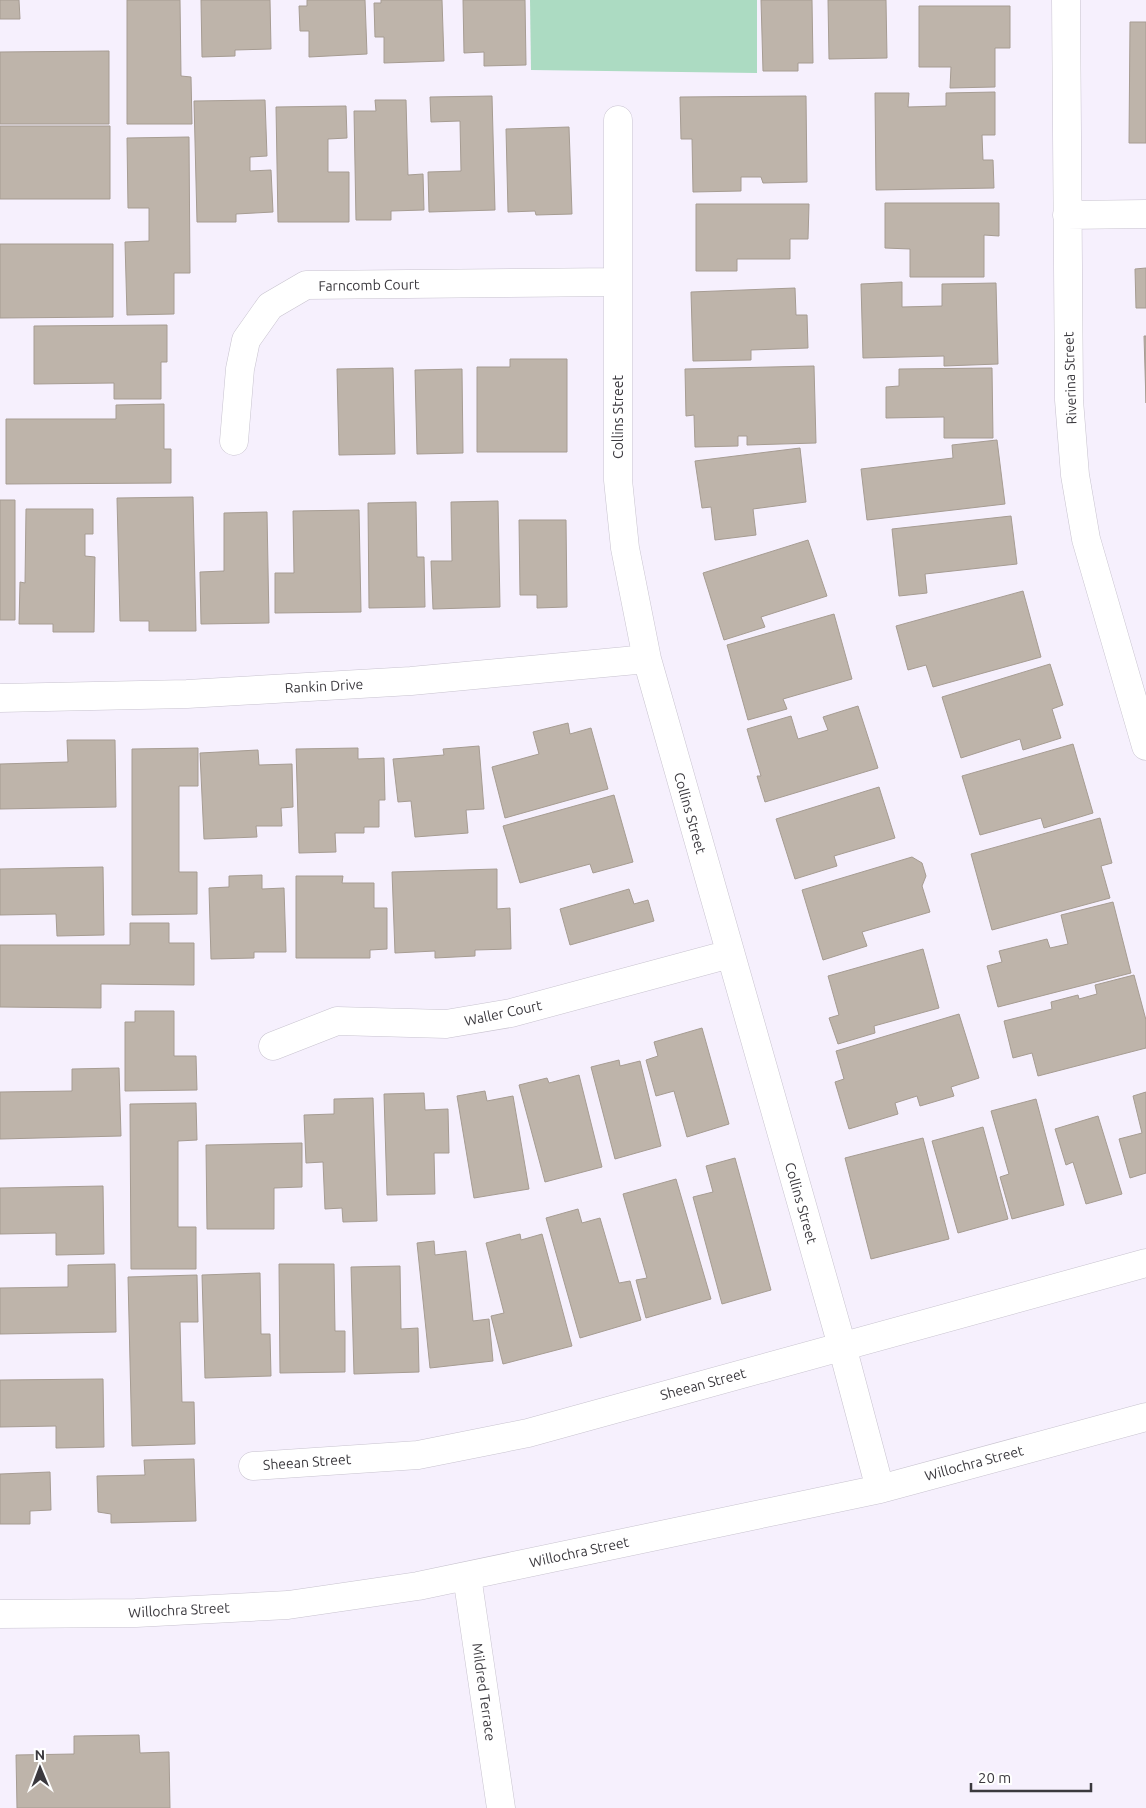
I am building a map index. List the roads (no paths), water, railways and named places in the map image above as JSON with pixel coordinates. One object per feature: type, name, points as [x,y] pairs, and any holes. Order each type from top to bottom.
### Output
[{"type":"street","name":"Riverina Street","points":[[1066,0],[1069,400],[1075,475],[1088,548],[1146,746]]},
{"type":"street","name":"Collins Street","points":[[618,120],[618,480],[624,548],[647,660],[842,1346],[880,1489]]},
{"type":"street","points":[[1067,215],[1146,214]]},
{"type":"street","name":"Farncomb Court","points":[[234,441],[240,369],[246,340],[270,306],[306,285],[617,282]]},
{"type":"street","name":"Rankin Drive","points":[[0,698],[207,693],[411,681],[647,660]]},
{"type":"street","name":"Waller Court","points":[[273,1046],[337,1021],[446,1024],[511,1013],[730,954]]},
{"type":"street","name":"Sheean Street","points":[[253,1466],[418,1455],[528,1433],[1146,1263]]},
{"type":"street","name":"Willochra Street","points":[[0,1614],[136,1613],[288,1605],[418,1586],[880,1489],[1146,1417]]},
{"type":"street","name":"Mildred Terrace","points":[[467,1576],[501,1808]]}]
